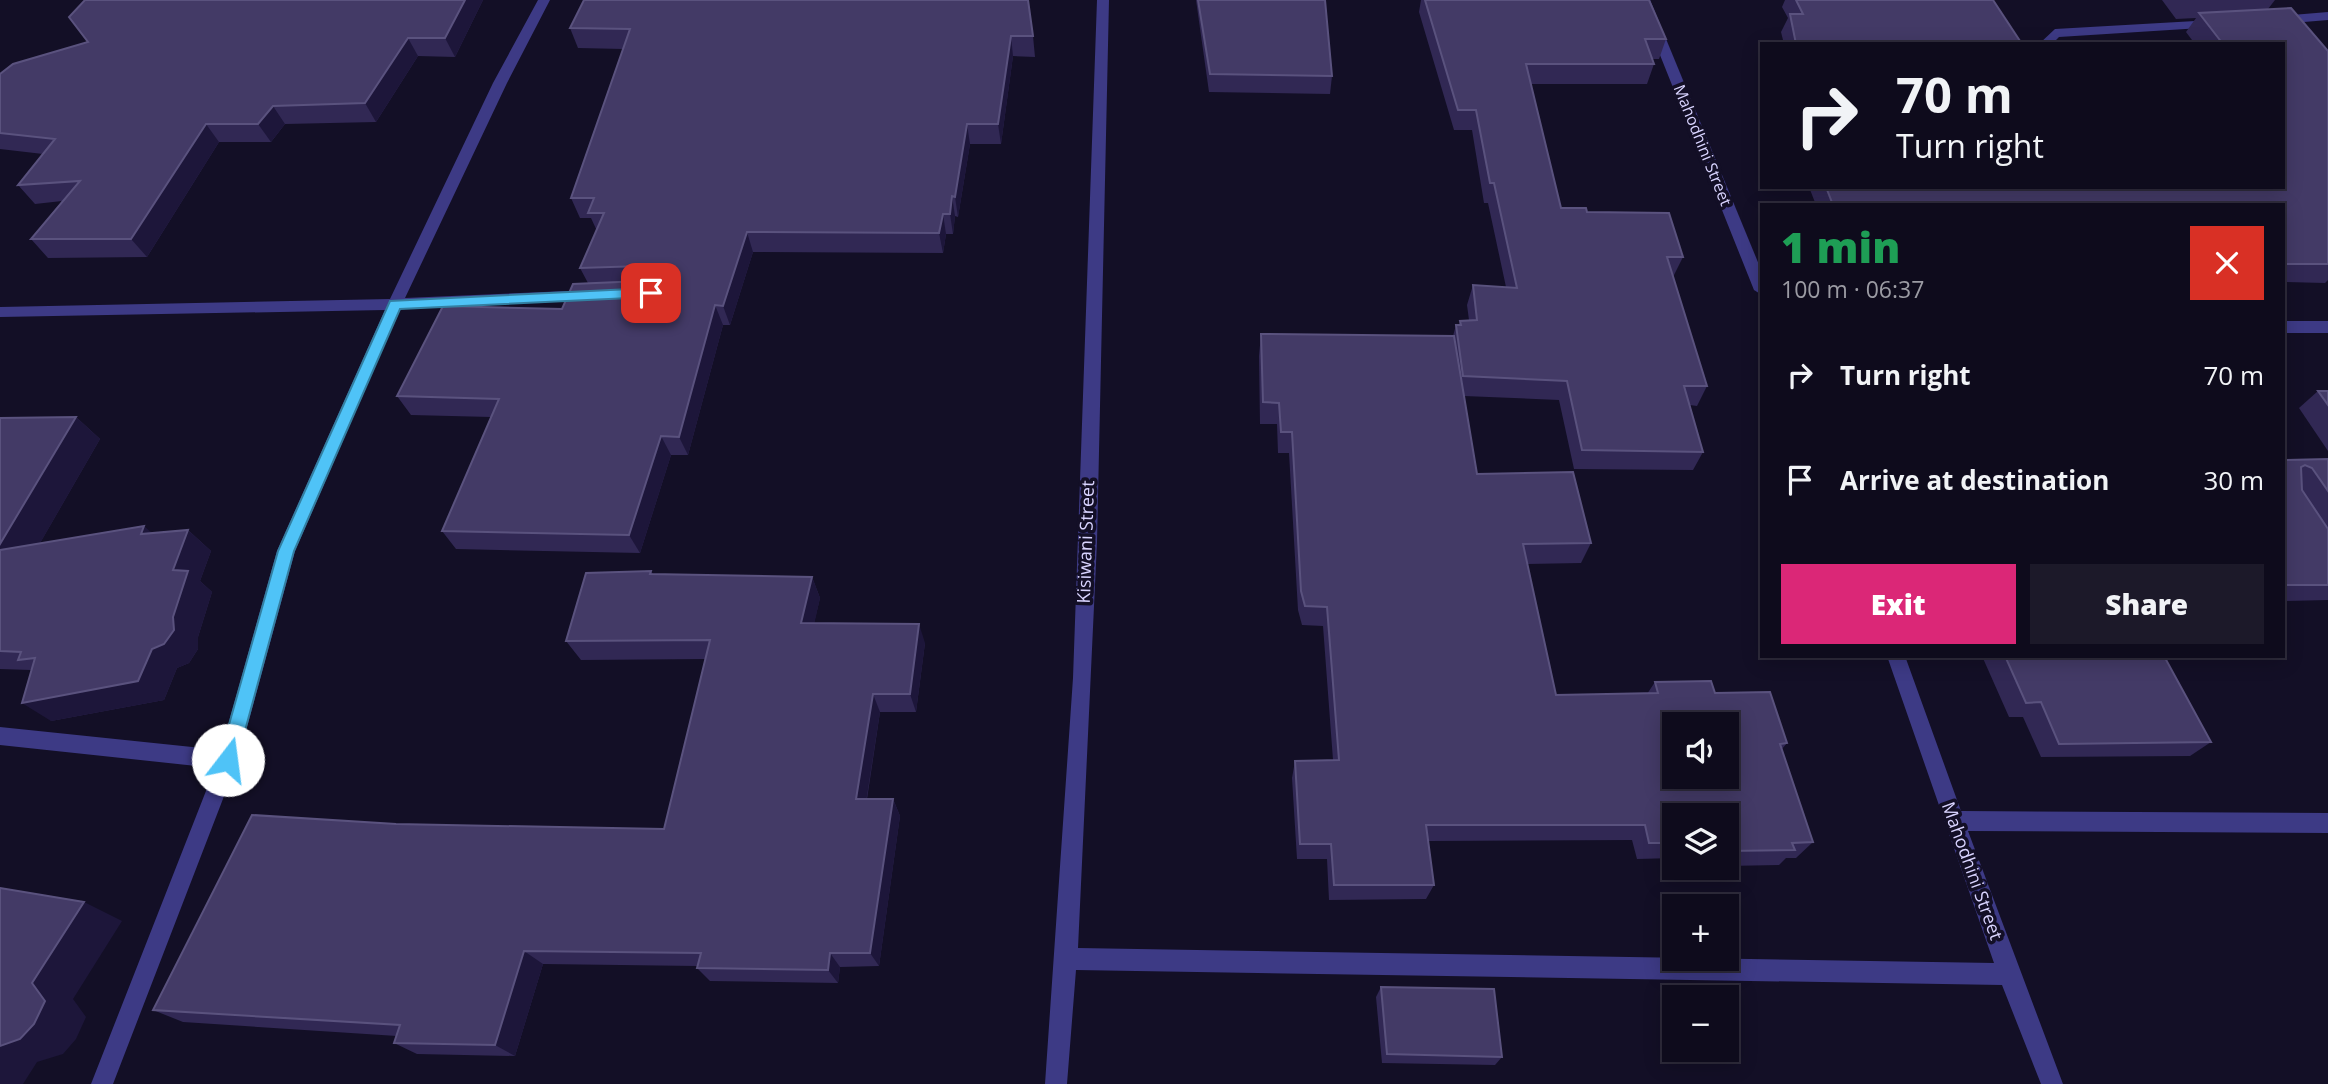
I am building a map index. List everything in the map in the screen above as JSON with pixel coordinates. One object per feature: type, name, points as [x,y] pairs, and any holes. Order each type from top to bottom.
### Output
[{"type":"street","points":[[102,1084],[228,760],[286,551],[395,304],[500,83],[544,0]]},
{"type":"street","name":"Kisiwani Street","points":[[1056,1084],[1067,959],[1084,629],[1103,0]]},
{"type":"street","name":"Mahodhini Street","points":[[1644,0],[1760,285]]},
{"type":"street","points":[[2316,0],[2328,15]]},
{"type":"street","points":[[2260,21],[2328,15]]},
{"type":"street","points":[[2047,42],[2055,33],[2232,22]]},
{"type":"street","points":[[0,312],[395,304],[611,295]]},
{"type":"street","points":[[2285,327],[2328,327]]},
{"type":"street","name":"Mahodhini Street","points":[[1897,658],[2009,974],[2052,1084]]},
{"type":"street","points":[[0,736],[228,760]]},
{"type":"street","points":[[1955,821],[2328,823]]},
{"type":"street","points":[[1067,959],[2009,974]]},
{"type":"building","points":[[85,0],[465,0],[445,38],[408,38],[365,103],[273,106],[258,124],[206,124],[131,239],[31,239],[80,181],[18,185],[55,139],[0,133],[0,74],[13,64],[88,42],[69,17]]},
{"type":"building","points":[[584,0],[1028,0],[1033,36],[1011,36],[998,124],[967,124],[955,197],[952,196],[950,214],[943,214],[939,233],[747,232],[723,306],[715,305],[679,437],[661,436],[629,535],[442,531],[499,399],[397,396],[443,306],[562,309],[573,284],[642,281],[652,276],[652,271],[642,266],[580,268],[604,213],[588,213],[594,198],[571,198],[630,29],[570,28]]},
{"type":"building","points":[[1198,0],[1325,0],[1332,76],[1210,74]]},
{"type":"building","points":[[1425,0],[1649,0],[1666,39],[1645,39],[1654,64],[1526,64],[1561,208],[1586,208],[1587,212],[1669,213],[1683,257],[1667,257],[1707,386],[1684,386],[1703,452],[1582,450],[1567,381],[1463,376],[1456,325],[1461,325],[1460,321],[1477,320],[1473,285],[1517,288],[1494,183],[1490,183],[1476,110],[1458,110]]},
{"type":"building","points":[[1796,0],[1993,0],[2021,42],[1796,42],[1790,14],[1803,14]]},
{"type":"building","points":[[2291,8],[2328,51],[2328,264],[2285,264],[2285,203],[1832,203],[1827,189],[2285,189],[2285,42],[2221,42],[2199,13]]},
{"type":"building","points":[[1261,334],[1454,336],[1477,474],[1573,472],[1591,543],[1523,544],[1556,695],[1658,693],[1655,682],[1711,681],[1715,693],[1770,692],[1787,743],[1780,744],[1813,842],[1792,843],[1795,850],[1739,851],[1739,803],[1662,803],[1662,843],[1649,843],[1645,825],[1426,825],[1434,885],[1334,885],[1331,844],[1300,844],[1295,761],[1339,760],[1327,607],[1305,606],[1301,591],[1292,432],[1281,432],[1279,403],[1263,402]]},
{"type":"building","points":[[2318,391],[2328,391],[2328,405]]},
{"type":"building","points":[[76,417],[0,544],[0,418]]},
{"type":"building","points":[[2328,459],[2328,491],[2312,468],[2305,465],[2301,467],[2302,490],[2328,529],[2328,585],[2285,585],[2285,460]]},
{"type":"building","points":[[144,526],[141,534],[188,530],[173,570],[188,571],[173,617],[174,630],[164,644],[152,649],[138,681],[22,703],[35,658],[18,660],[21,652],[0,651],[0,550]]},
{"type":"building","points":[[651,571],[650,574],[812,577],[801,623],[919,624],[910,694],[873,694],[856,799],[893,799],[870,953],[830,953],[828,970],[697,968],[701,953],[524,951],[495,1045],[394,1043],[400,1025],[153,1010],[252,815],[396,824],[664,829],[710,640],[566,641],[586,573]]},
{"type":"building","points":[[2006,658],[2165,658],[2211,742],[2059,744],[2041,702],[2026,703]]},
{"type":"building","points":[[0,888],[84,902],[32,983],[45,1001],[34,1024],[20,1039],[0,1046]]},
{"type":"building","points":[[1381,987],[1494,989],[1502,1057],[1387,1054]]},
{"type":"route","points":[[228,760],[286,551],[395,304],[651,293]]}]
